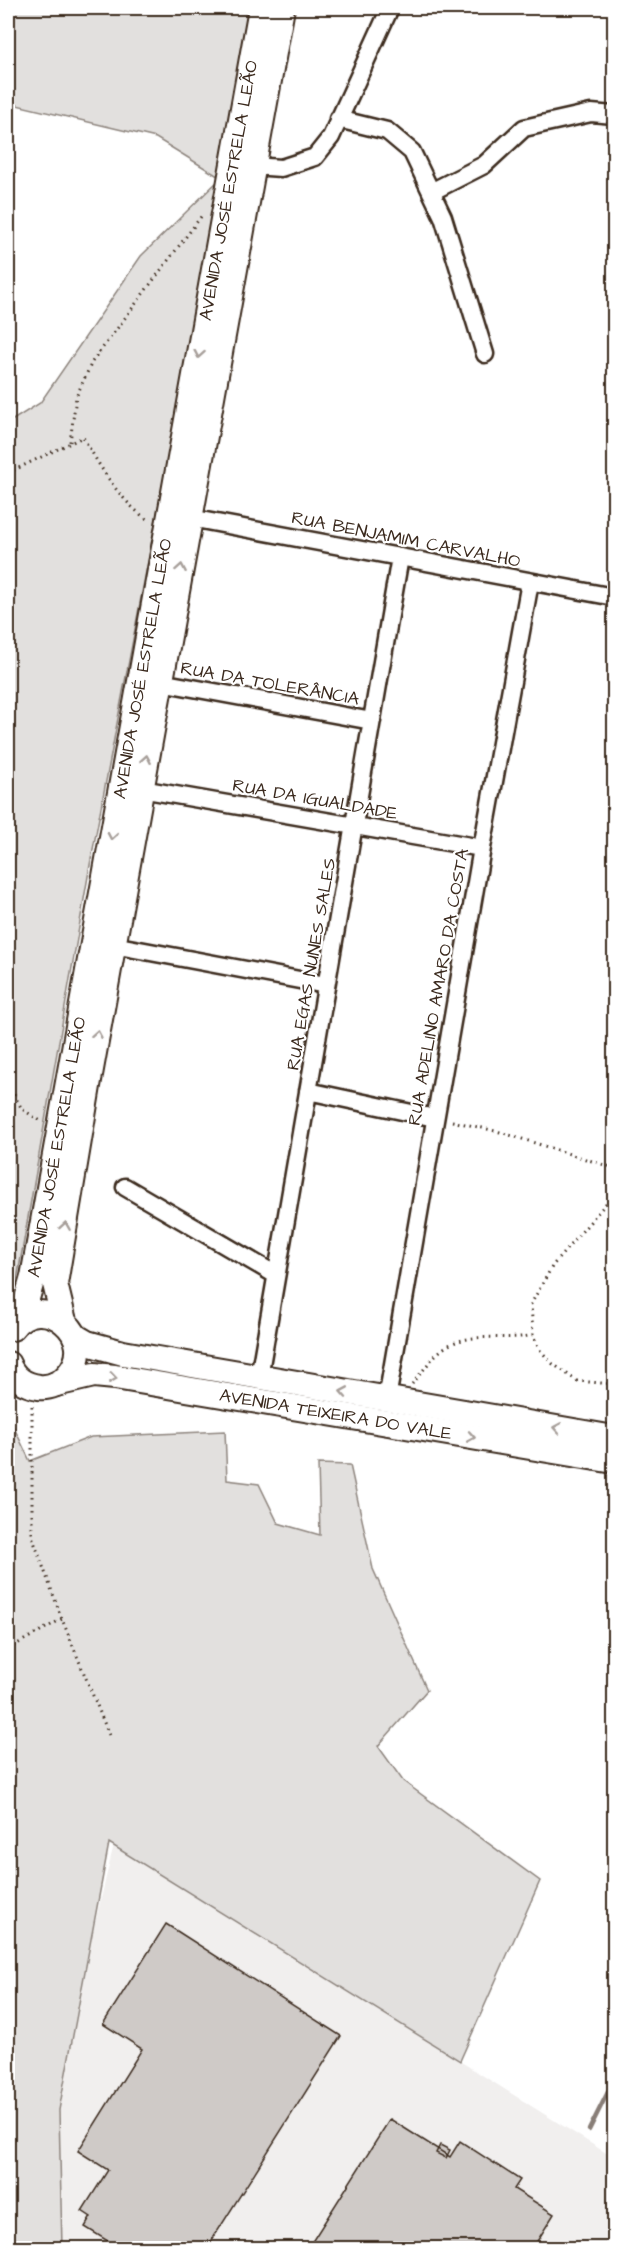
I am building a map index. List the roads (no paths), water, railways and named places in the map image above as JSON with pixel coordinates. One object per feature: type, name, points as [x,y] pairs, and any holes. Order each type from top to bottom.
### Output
[{"type":"street","name":"AVENIDA JOSÉ ESTRELA LEÃO","points":[[11,1330],[26,1302],[33,1277],[261,8]]},
{"type":"street","name":"AVENIDA JOSÉ ESTRELA LEÃO","points":[[70,1328],[55,1284],[113,945],[282,8]]},
{"type":"street","points":[[253,166],[281,168],[315,158],[331,137],[390,8]]},
{"type":"street","points":[[431,192],[484,165],[524,128],[591,113],[615,115]]},
{"type":"street","points":[[339,119],[387,131],[412,152],[443,217],[485,354]]},
{"type":"street","name":"RUA BENJAMIM CARVALHO","points":[[190,518],[615,597]]},
{"type":"street","name":"RUA EGAS NUNES SALES","points":[[259,1377],[400,557]]},
{"type":"street","name":"RUA ADELINO AMARO DA COSTA","points":[[392,1400],[435,1118],[530,582]]},
{"type":"street","name":"RUA DA TOLERÂNCIA","points":[[160,682],[372,721]]},
{"type":"street","name":"RUA DA IGUALDADE","points":[[141,789],[482,848]]},
{"type":"street","points":[[113,945],[326,985]]},
{"type":"street","points":[[308,1091],[435,1118]]},
{"type":"street","points":[[125,1187],[276,1275]]},
{"type":"street","name":"AVENIDA TEIXEIRA DO VALE","points":[[11,1330],[33,1314],[43,1313],[70,1328],[87,1342],[123,1353],[615,1438]]},
{"type":"street","points":[[56,1384],[66,1378],[77,1359],[78,1347],[70,1328]]},
{"type":"street","name":"AVENIDA TEIXEIRA DO VALE","points":[[8,1364],[11,1372],[20,1381],[32,1386],[44,1387],[94,1375],[115,1377],[615,1461]]},
{"type":"waterway","points":[[589,2130],[614,2080]]}]
